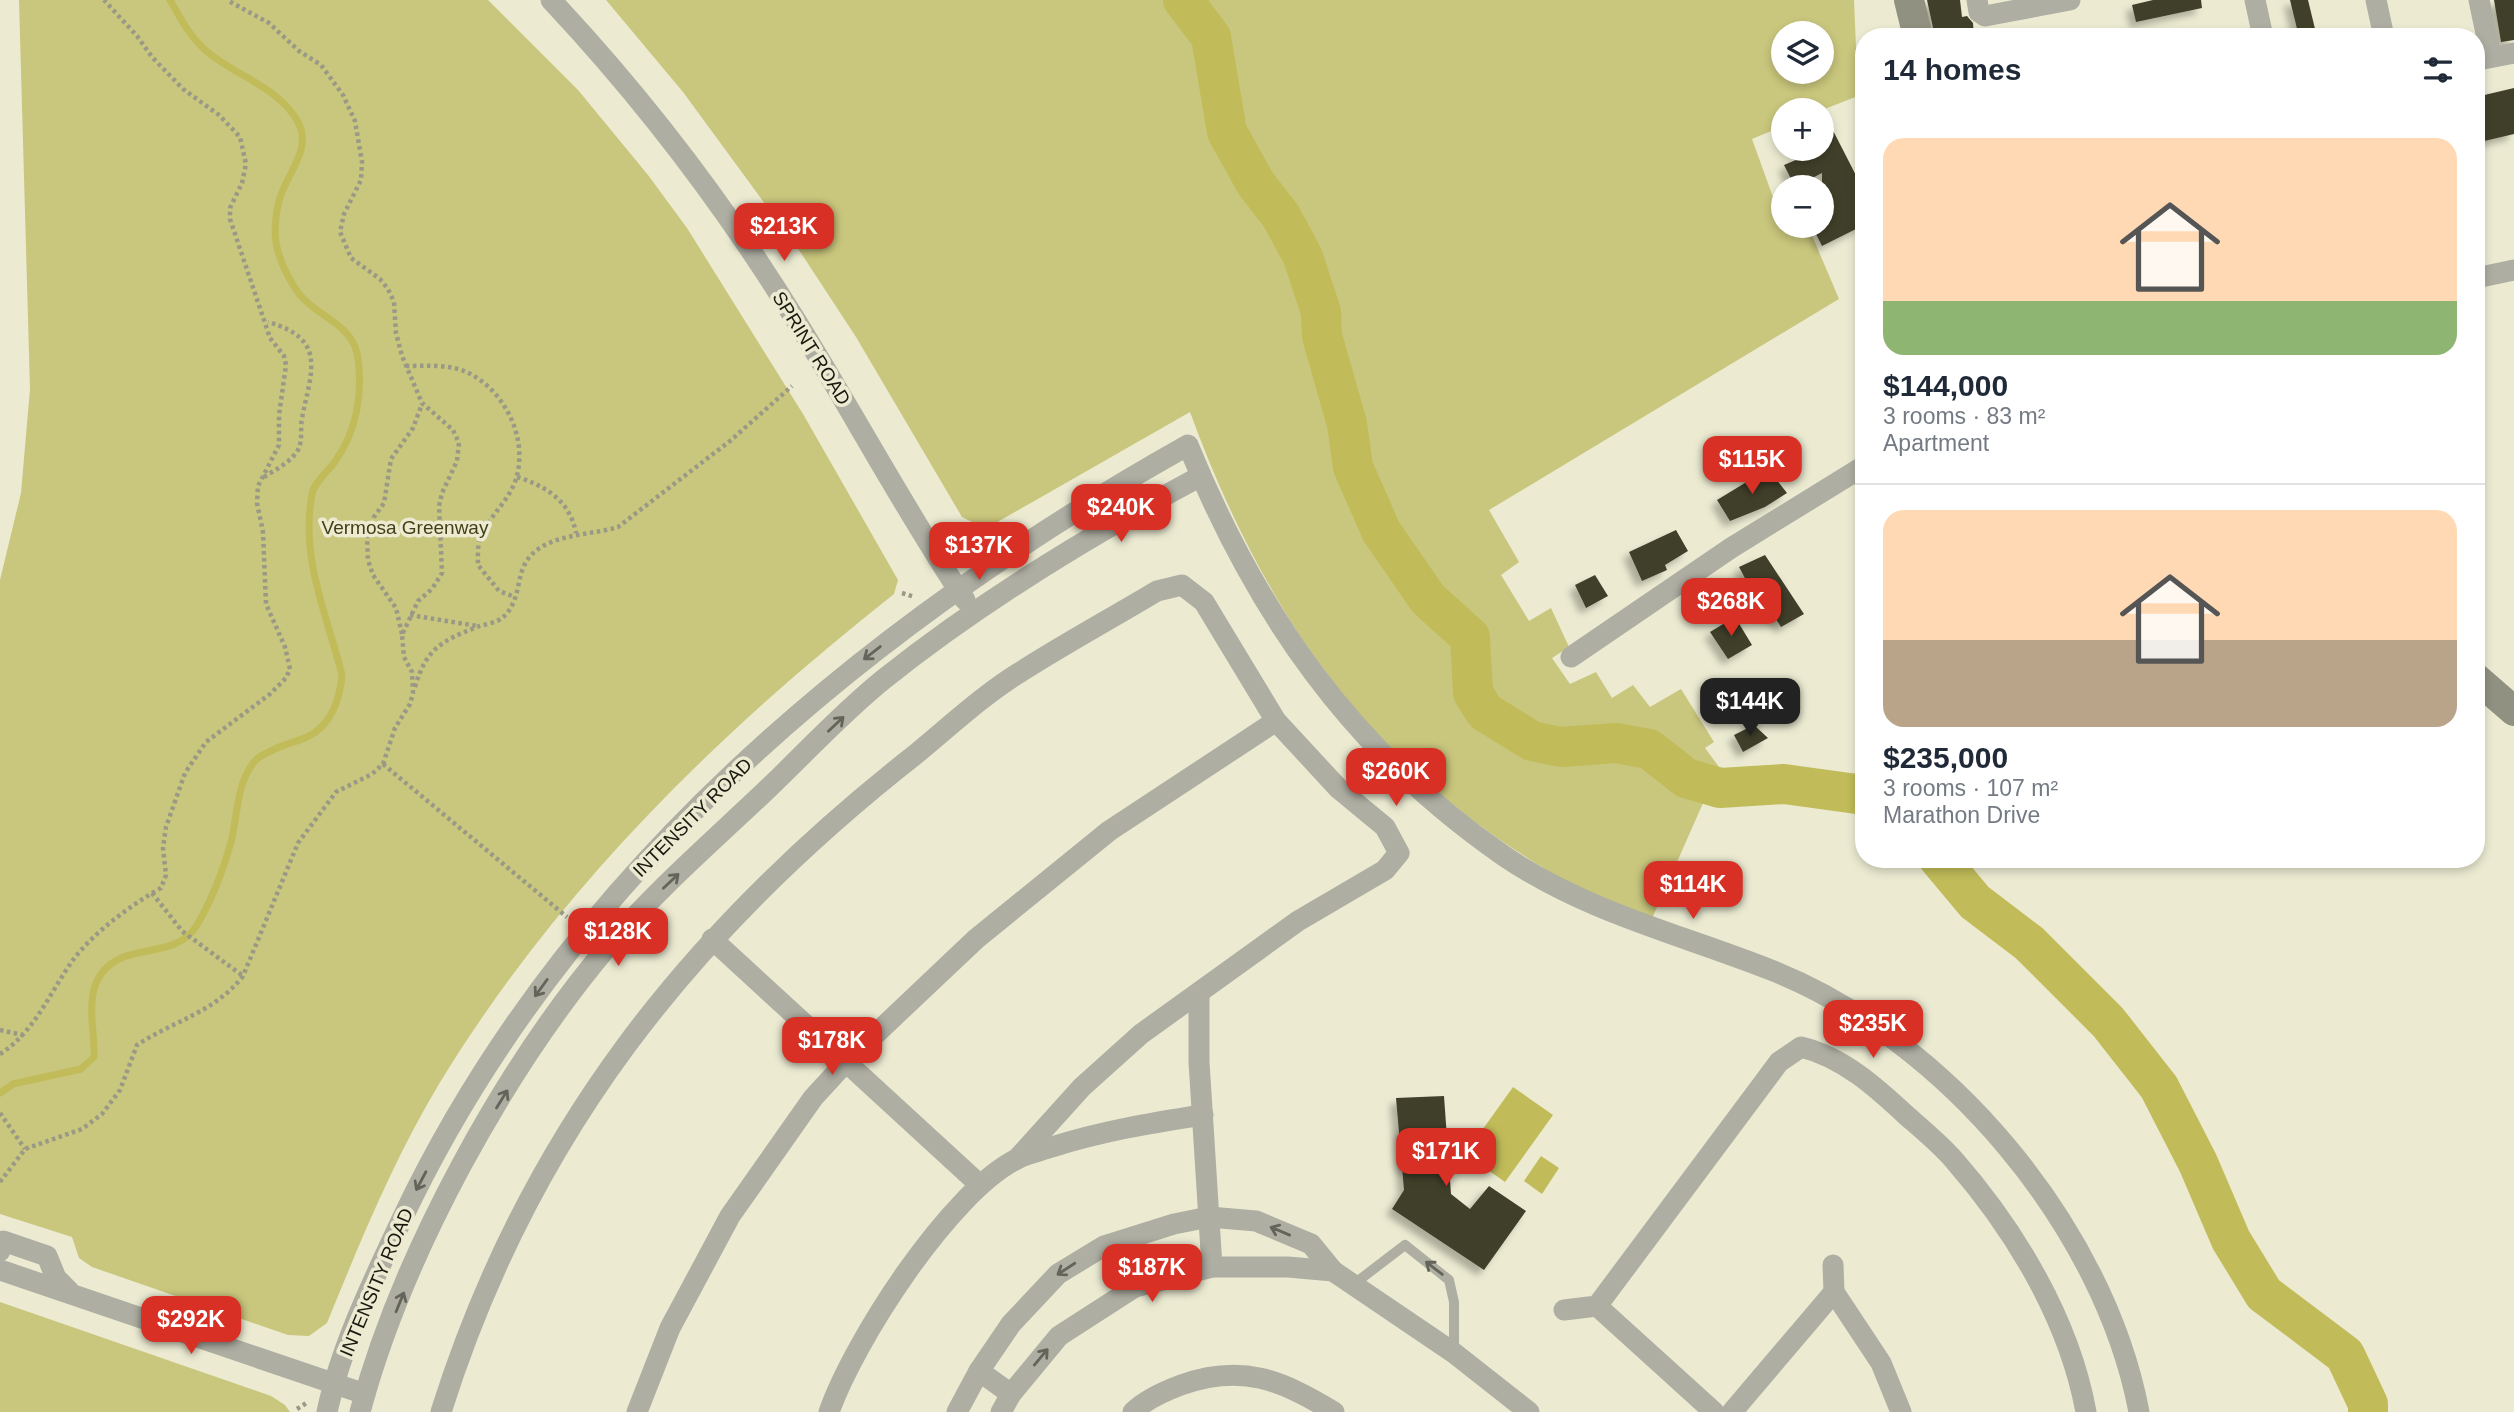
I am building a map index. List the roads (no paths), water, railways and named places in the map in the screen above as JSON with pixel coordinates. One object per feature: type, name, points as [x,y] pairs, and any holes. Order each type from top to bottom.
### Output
[{"type":"street","name":"SPRINT ROAD","points":[[551,0],[619,72],[750,250],[795,318],[974,613]]},
{"type":"street","points":[[1909,0],[1916,28]]},
{"type":"street","points":[[1978,6],[1985,16],[2070,0]]},
{"type":"street","points":[[2255,0],[2261,28]]},
{"type":"street","points":[[2375,0],[2382,28]]},
{"type":"street","points":[[2479,0],[2481,28]]},
{"type":"street","points":[[2485,59],[2514,53]]},
{"type":"street","points":[[2485,276],[2514,270]]},
{"type":"street","name":"INTENSITY ROAD","points":[[319,1406],[334,1384],[383,1259],[443,1139],[492,1058],[557,966],[647,859],[742,765],[867,656],[958,588],[1055,523],[1188,445],[1200,477],[1068,551],[974,613],[881,681],[662,889],[609,946],[532,1051],[465,1162],[410,1276],[363,1403]]},
{"type":"street","points":[[1572,657],[1731,548],[1855,472]]},
{"type":"street","points":[[1200,477],[1251,582],[1297,654],[1349,719],[1423,792],[1504,856],[1568,893],[1633,922],[1772,970],[1844,1004],[1905,1049],[1984,1118],[2042,1190],[2087,1267],[2118,1331],[2139,1412]]},
{"type":"street","points":[[441,1412],[461,1348],[489,1277],[530,1193],[588,1098],[638,1026],[712,939],[847,807],[1019,672],[1157,591],[1182,586],[1204,602],[1276,721],[1339,789],[1385,827],[1399,853],[1385,870],[1298,921],[1141,1034],[1082,1087],[1017,1159],[980,1185],[925,1250],[882,1310],[836,1392],[829,1412]]},
{"type":"street","points":[[2485,686],[2514,711]]},
{"type":"street","points":[[637,1412],[670,1328],[730,1216],[806,1108],[846,1062],[976,939],[1109,831],[1276,721]]},
{"type":"street","points":[[712,939],[980,1185]]},
{"type":"street","points":[[1199,993],[1212,1267]]},
{"type":"street","points":[[1564,1310],[1597,1306],[1779,1062],[1801,1047],[1820,1052],[1874,1085],[1953,1159],[2013,1238],[2051,1305],[2083,1394],[2086,1412]]},
{"type":"street","points":[[1017,1159],[1104,1130],[1203,1115]]},
{"type":"street","points":[[957,1412],[979,1371],[1011,1324],[1058,1274],[1104,1246],[1174,1224],[1209,1217],[1256,1221],[1311,1244],[1333,1271],[1454,1353],[1530,1412]]},
{"type":"street","points":[[0,1251],[3,1241],[47,1256],[56,1278],[78,1295]]},
{"type":"street","points":[[1833,1265],[1834,1292],[1881,1363],[1901,1412]]},
{"type":"street","points":[[979,1371],[1006,1403],[1059,1336],[1135,1287],[1212,1267],[1287,1267],[1333,1271]]},
{"type":"street","points":[[0,1270],[334,1384],[363,1403]]},
{"type":"street","points":[[1732,1412],[1834,1292]]},
{"type":"street","points":[[1597,1306],[1714,1412]]},
{"type":"street","points":[[1133,1412],[1170,1389],[1207,1376],[1242,1373],[1279,1382],[1334,1412]]},
{"type":"lane","points":[[1353,1284],[1405,1245],[1449,1280],[1454,1302],[1454,1353]]},
{"type":"waterway","points":[[0,1093],[13,1084],[81,1069],[94,1057],[93,992],[105,969],[117,960],[174,944],[187,937],[197,925],[224,863],[231,842],[241,789],[249,770],[261,756],[307,737],[322,726],[333,711],[341,684],[342,675],[312,564],[309,518],[313,490],[349,437],[359,399],[359,372],[355,347],[350,338],[300,295],[292,284],[277,249],[275,231],[278,206],[301,150],[302,132],[289,109],[279,99],[203,48],[170,0]]},
{"type":"waterway","points":[[1183,0],[1211,37],[1227,132],[1256,184],[1281,216],[1303,257],[1321,312],[1322,336],[1347,424],[1353,467],[1381,531],[1428,599],[1470,637],[1473,693],[1485,712],[1532,741],[1561,747],[1616,743],[1649,749],[1686,778],[1720,788],[1784,784],[1855,794]]},
{"type":"waterway","points":[[1947,868],[1975,902],[2029,943],[2108,1022],[2159,1087],[2198,1163],[2231,1240],[2264,1294],[2345,1355],[2368,1404],[2368,1412]]},
{"type":"park label","name":"Vermosa Greenway","points":[[405,527]]}]
